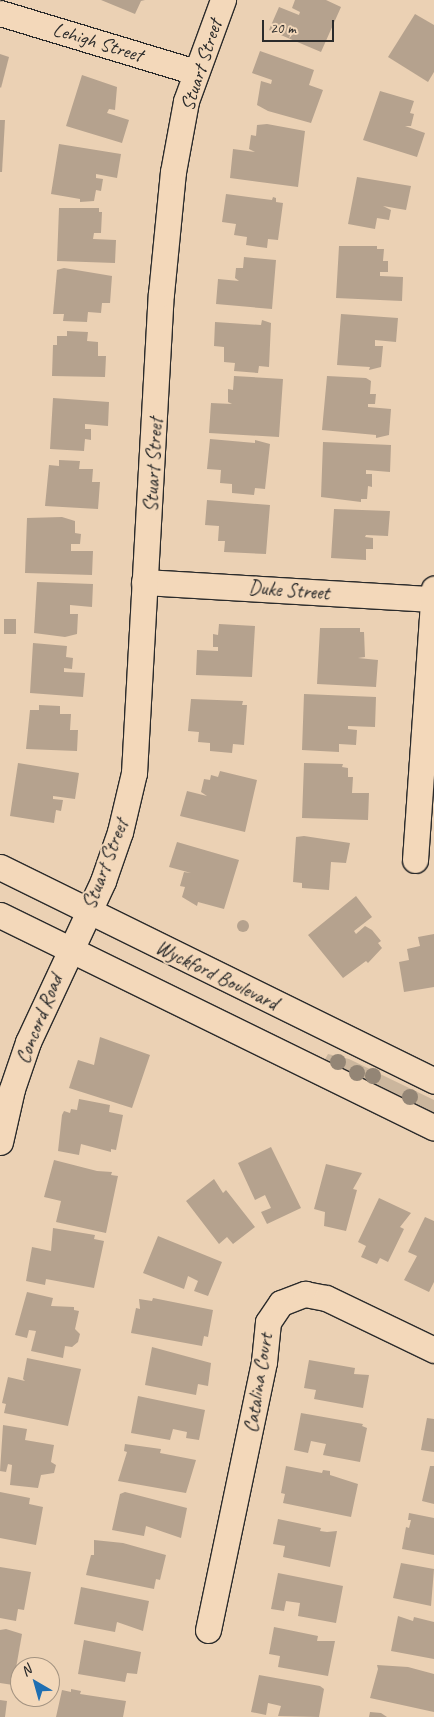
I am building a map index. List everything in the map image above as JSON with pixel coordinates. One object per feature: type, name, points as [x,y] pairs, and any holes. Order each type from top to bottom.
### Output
[{"type":"street","name":"Stuart Street","points":[[79,929],[103,881],[120,832],[134,773],[144,582],[148,555],[161,294],[173,172],[186,101],[195,72],[223,0]]},
{"type":"street","name":"Lehigh Street","points":[[0,13],[195,72]]},
{"type":"street","name":"Duke Street","points":[[144,582],[434,594]]},
{"type":"street","points":[[415,860],[434,594]]},
{"type":"street","name":"Wyckford Boulevard","points":[[0,867],[79,929],[434,1128]]},
{"type":"street","name":"Wyckford Boulevard","points":[[0,914],[79,929],[434,1081]]},
{"type":"street","name":"Concord Road","points":[[0,1142],[12,1089],[28,1042],[79,929]]},
{"type":"street","name":"Catalina Court","points":[[208,1630],[257,1399],[268,1322],[281,1303],[305,1294],[326,1298],[434,1350]]},
{"type":"shaded area","points":[[328,1054],[349,1059],[434,1100],[434,1117],[323,1063]]},
{"type":"building","points":[[101,0],[145,0],[141,1],[135,14]]},
{"type":"building","points":[[295,0],[326,0],[341,7],[321,52],[269,30],[279,7],[299,15],[300,12],[292,8]]},
{"type":"building","points":[[415,14],[434,25],[434,72],[428,82],[388,57]]},
{"type":"building","points":[[260,51],[314,70],[309,85],[323,90],[311,123],[268,111],[257,105],[261,81],[271,84],[272,80],[252,73]]},
{"type":"building","points":[[0,54],[9,57],[1,88],[0,87]]},
{"type":"building","points":[[82,75],[117,87],[115,110],[109,109],[107,113],[129,120],[122,143],[66,126]]},
{"type":"building","points":[[380,91],[414,101],[410,113],[414,114],[411,126],[405,126],[425,133],[417,157],[363,140]]},
{"type":"building","points":[[0,120],[5,120],[2,172],[0,172]]},
{"type":"building","points":[[267,124],[305,131],[298,187],[230,178],[233,149],[255,152],[249,149],[251,135],[256,136],[257,125]]},
{"type":"building","points":[[59,144],[121,154],[117,178],[96,174],[96,178],[103,179],[101,191],[96,190],[94,201],[80,202],[80,199],[51,194]]},
{"type":"building","points":[[357,177],[411,186],[406,210],[383,206],[391,210],[389,220],[377,218],[375,229],[348,224]]},
{"type":"building","points":[[226,194],[272,200],[273,197],[276,198],[276,202],[283,203],[278,240],[268,239],[267,248],[246,245],[247,237],[234,235],[236,224],[222,222]]},
{"type":"building","points":[[59,208],[99,208],[99,212],[102,212],[101,233],[94,233],[93,239],[116,240],[115,263],[57,261]]},
{"type":"building","points":[[339,246],[377,246],[377,249],[384,249],[383,261],[388,261],[388,272],[380,272],[380,276],[403,277],[402,301],[336,298]]},
{"type":"building","points":[[244,257],[276,260],[272,309],[216,304],[218,279],[239,281],[235,278],[236,268],[243,268]]},
{"type":"building","points":[[64,268],[112,276],[110,303],[102,303],[101,313],[88,312],[87,322],[63,321],[64,314],[53,314],[57,270]]},
{"type":"building","points":[[341,314],[398,318],[396,342],[375,340],[375,346],[383,346],[381,367],[369,370],[370,367],[337,365]]},
{"type":"building","points":[[262,320],[271,323],[269,367],[259,366],[258,373],[234,371],[235,363],[224,362],[224,347],[214,346],[215,322],[261,325]]},
{"type":"building","points":[[67,331],[88,332],[87,341],[98,342],[98,356],[106,356],[105,377],[52,376],[53,345],[57,345],[57,336],[67,336]]},
{"type":"building","points":[[234,376],[283,379],[279,437],[209,433],[211,403],[232,404],[228,402],[228,389],[233,390]]},
{"type":"building","points":[[327,376],[366,378],[371,381],[370,394],[376,394],[375,404],[368,404],[368,407],[391,409],[389,435],[376,438],[376,435],[322,430]]},
{"type":"building","points":[[53,398],[109,402],[108,426],[85,424],[85,429],[91,429],[91,440],[85,439],[84,451],[50,449]]},
{"type":"building","points":[[210,439],[255,443],[255,440],[270,444],[265,489],[255,488],[254,495],[232,493],[232,484],[220,483],[221,470],[207,469]]},
{"type":"building","points":[[323,442],[391,445],[390,472],[366,470],[366,474],[372,474],[372,487],[368,486],[367,499],[361,499],[361,502],[321,497]]},
{"type":"building","points":[[59,460],[80,461],[79,469],[93,469],[92,482],[100,482],[98,509],[45,506],[49,465],[59,466]]},
{"type":"building","points":[[207,500],[270,505],[266,554],[224,552],[225,541],[218,541],[219,526],[205,525]]},
{"type":"building","points":[[334,509],[390,511],[388,536],[366,535],[365,537],[373,538],[373,549],[366,549],[366,560],[331,558]]},
{"type":"building","points":[[62,517],[75,521],[75,533],[81,534],[80,544],[71,544],[71,551],[93,551],[92,575],[25,573],[27,518]]},
{"type":"building","points":[[37,582],[93,584],[92,607],[70,605],[70,614],[78,614],[77,634],[65,637],[34,633]]},
{"type":"building","points":[[4,619],[16,619],[16,634],[4,634]]},
{"type":"building","points":[[219,624],[255,626],[252,677],[196,675],[197,650],[218,651],[218,647],[213,647],[213,634],[218,635]]},
{"type":"building","points":[[320,628],[360,628],[360,632],[364,632],[365,657],[358,658],[378,660],[376,687],[317,684]]},
{"type":"building","points":[[33,643],[67,646],[66,657],[73,658],[72,669],[64,668],[64,672],[85,673],[83,697],[30,693]]},
{"type":"building","points":[[304,694],[376,697],[375,727],[348,726],[348,729],[357,730],[356,745],[339,744],[339,752],[302,750]]},
{"type":"building","points":[[191,699],[243,701],[242,705],[247,705],[244,745],[233,744],[232,753],[210,751],[210,743],[198,742],[199,732],[188,731]]},
{"type":"building","points":[[39,705],[60,706],[60,714],[71,714],[70,730],[78,730],[77,751],[26,749],[30,710],[39,710]]},
{"type":"building","points":[[18,763],[79,773],[75,799],[53,796],[53,799],[63,800],[61,811],[56,810],[54,823],[10,816]]},
{"type":"building","points":[[304,763],[343,764],[342,767],[348,768],[348,777],[353,777],[352,793],[369,793],[368,820],[302,818]]},
{"type":"building","points":[[220,771],[257,780],[245,832],[180,816],[187,791],[207,796],[201,792],[204,779],[210,780],[211,775],[218,777]]},
{"type":"building","points":[[304,836],[350,843],[346,863],[331,862],[329,890],[302,888],[302,883],[293,882],[296,837]]},
{"type":"building","points":[[177,842],[239,860],[224,909],[198,902],[197,906],[182,897],[185,887],[180,886],[184,872],[191,873],[169,867]]},
{"type":"building","points":[[356,896],[372,917],[354,931],[356,934],[365,926],[372,930],[381,941],[378,943],[382,948],[368,963],[366,961],[343,978],[308,935]]},
{"type":"building","points":[[241,920],[245,920],[249,926],[245,932],[241,932],[237,928],[237,924]]},
{"type":"building","points":[[434,934],[434,987],[404,992],[399,962],[409,960],[407,949],[420,946],[418,937]]},
{"type":"building","points":[[100,1037],[150,1055],[132,1108],[69,1088],[78,1060],[94,1065]]},
{"type":"building","points":[[79,1099],[110,1105],[109,1112],[123,1115],[116,1150],[111,1149],[111,1152],[81,1144],[79,1155],[58,1151],[62,1115],[64,1111],[70,1113],[71,1109],[77,1110]]},
{"type":"building","points":[[271,1147],[301,1208],[267,1224],[261,1212],[271,1208],[265,1195],[255,1200],[238,1163]]},
{"type":"building","points":[[54,1160],[97,1171],[112,1172],[111,1175],[118,1176],[106,1233],[56,1222],[61,1201],[44,1197]]},
{"type":"building","points":[[326,1164],[362,1173],[353,1189],[357,1190],[346,1231],[324,1226],[325,1212],[314,1209]]},
{"type":"building","points":[[214,1179],[223,1193],[226,1190],[255,1227],[233,1244],[227,1237],[219,1244],[186,1201]]},
{"type":"building","points":[[379,1198],[411,1213],[400,1227],[404,1229],[388,1262],[380,1258],[377,1264],[361,1257],[366,1246],[358,1242]]},
{"type":"building","points":[[425,1217],[434,1221],[434,1282],[429,1292],[404,1280],[417,1256],[408,1252]]},
{"type":"building","points":[[53,1228],[95,1235],[94,1239],[104,1241],[94,1288],[46,1279],[45,1285],[26,1281],[32,1247],[51,1251]]},
{"type":"building","points":[[158,1236],[222,1262],[208,1296],[194,1291],[198,1281],[188,1276],[184,1289],[143,1273]]},
{"type":"building","points":[[27,1292],[53,1298],[51,1306],[74,1307],[74,1310],[79,1311],[75,1329],[80,1334],[78,1342],[72,1347],[65,1346],[63,1358],[31,1351],[36,1331],[29,1330],[27,1338],[15,1335]]},
{"type":"building","points":[[153,1298],[213,1310],[208,1337],[204,1336],[202,1346],[131,1333],[136,1308],[140,1309],[139,1299],[152,1301]]},
{"type":"building","points":[[152,1347],[211,1363],[208,1386],[198,1384],[196,1395],[145,1385]]},
{"type":"building","points":[[27,1358],[81,1369],[68,1426],[4,1413],[6,1404],[2,1403],[8,1377],[25,1381],[23,1379]]},
{"type":"building","points":[[309,1360],[355,1368],[354,1374],[369,1375],[363,1408],[314,1399],[316,1390],[304,1388]]},
{"type":"building","points":[[138,1396],[205,1410],[199,1440],[186,1438],[187,1432],[173,1429],[170,1440],[131,1433]]},
{"type":"building","points":[[301,1413],[363,1424],[362,1426],[367,1428],[360,1462],[323,1455],[326,1444],[311,1441],[308,1453],[294,1450]]},
{"type":"building","points":[[427,1418],[434,1419],[434,1452],[421,1450]]},
{"type":"building","points":[[3,1425],[27,1429],[25,1440],[54,1445],[51,1462],[56,1465],[54,1473],[41,1475],[38,1488],[10,1485],[12,1465],[8,1464],[6,1472],[0,1471]]},
{"type":"building","points":[[125,1444],[161,1449],[160,1453],[196,1460],[186,1493],[118,1481],[127,1452],[124,1451]]},
{"type":"building","points":[[286,1466],[322,1473],[323,1470],[330,1471],[330,1475],[358,1484],[351,1517],[283,1503],[285,1494],[281,1493]]},
{"type":"building","points":[[430,1466],[434,1466],[434,1504],[422,1501]]},
{"type":"building","points":[[0,1492],[30,1498],[29,1504],[43,1507],[36,1545],[0,1538]]},
{"type":"building","points":[[125,1492],[187,1508],[181,1538],[146,1526],[144,1536],[112,1530],[120,1494]]},
{"type":"building","points":[[409,1513],[434,1518],[434,1555],[402,1549],[406,1527],[409,1528],[411,1520],[408,1520]]},
{"type":"building","points":[[278,1519],[321,1528],[320,1531],[337,1531],[330,1567],[283,1557],[285,1546],[273,1544]]},
{"type":"building","points":[[94,1540],[123,1543],[166,1555],[160,1580],[156,1579],[154,1589],[86,1575],[91,1555],[94,1555]]},
{"type":"building","points":[[401,1563],[434,1569],[431,1606],[393,1598]]},
{"type":"building","points":[[0,1567],[31,1572],[24,1610],[18,1609],[16,1621],[0,1618]]},
{"type":"building","points":[[278,1573],[343,1586],[336,1623],[298,1616],[300,1603],[286,1601],[284,1611],[271,1609]]},
{"type":"building","points":[[81,1587],[149,1601],[143,1631],[117,1622],[115,1632],[74,1624]]},
{"type":"building","points":[[398,1616],[413,1621],[414,1617],[434,1622],[434,1659],[391,1651]]},
{"type":"building","points":[[274,1627],[318,1636],[317,1641],[335,1641],[328,1676],[278,1667],[280,1656],[269,1654]]},
{"type":"building","points":[[6,1629],[22,1634],[18,1657],[10,1657],[10,1685],[0,1683],[0,1630]]},
{"type":"building","points":[[84,1640],[141,1652],[137,1674],[127,1673],[125,1682],[78,1674]]},
{"type":"building","points":[[377,1665],[408,1667],[434,1674],[434,1712],[370,1698],[378,1669]]},
{"type":"building","points":[[259,1675],[320,1686],[324,1689],[319,1717],[278,1716],[281,1706],[268,1703],[266,1715],[251,1712]]},
{"type":"building","points":[[71,1689],[81,1691],[80,1694],[126,1701],[123,1717],[56,1717],[58,1707],[60,1707],[62,1690],[71,1692]]},
{"type":"building","points":[[0,1700],[7,1701],[5,1717],[0,1717]]},
{"type":"building","points":[[370,1712],[381,1713],[387,1717],[369,1717]]}]
